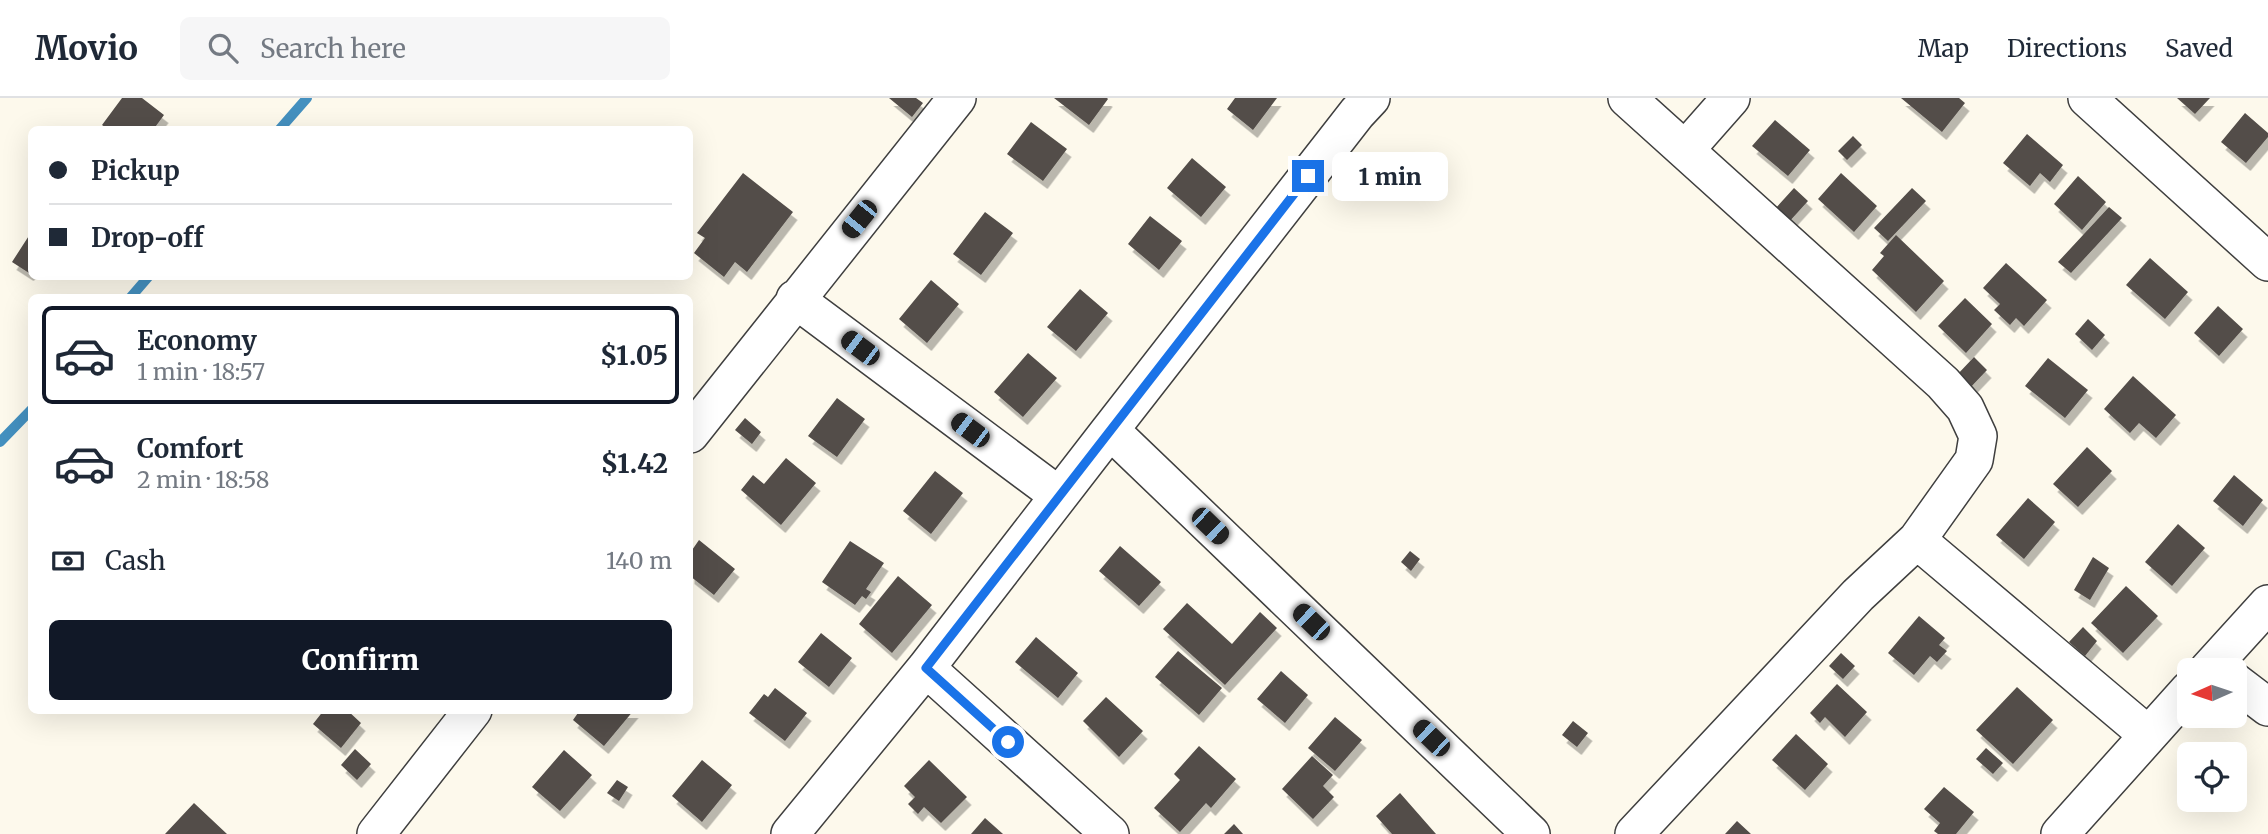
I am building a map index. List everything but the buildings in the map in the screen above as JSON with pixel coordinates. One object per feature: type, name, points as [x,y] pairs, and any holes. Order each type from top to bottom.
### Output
[{"type":"street","points":[[693,429],[957,98]]},
{"type":"street","points":[[790,834],[926,668],[1058,495],[1371,98]]},
{"type":"street","points":[[1627,98],[1942,383],[1965,408],[1978,436],[1974,460],[1917,540],[1858,595],[1634,834]]},
{"type":"street","points":[[1686,149],[1731,98]]},
{"type":"street","points":[[2087,98],[2268,262]]},
{"type":"street","points":[[795,299],[1058,495]]},
{"type":"street","points":[[1110,430],[1531,834]]},
{"type":"street","points":[[1917,540],[2148,736]]},
{"type":"street","points":[[2226,658],[2268,604]]},
{"type":"street","points":[[926,668],[1110,834]]},
{"type":"street","points":[[2247,695],[2268,707]]},
{"type":"street","points":[[2060,834],[2148,736],[2177,709]]},
{"type":"street","points":[[376,834],[470,714]]},
{"type":"waterway","points":[[282,126],[307,98]]},
{"type":"waterway","points":[[133,294],[146,280]]},
{"type":"waterway","points":[[0,442],[28,413]]},
{"type":"route","points":[[1008,742],[926,668],[1308,176]]}]
